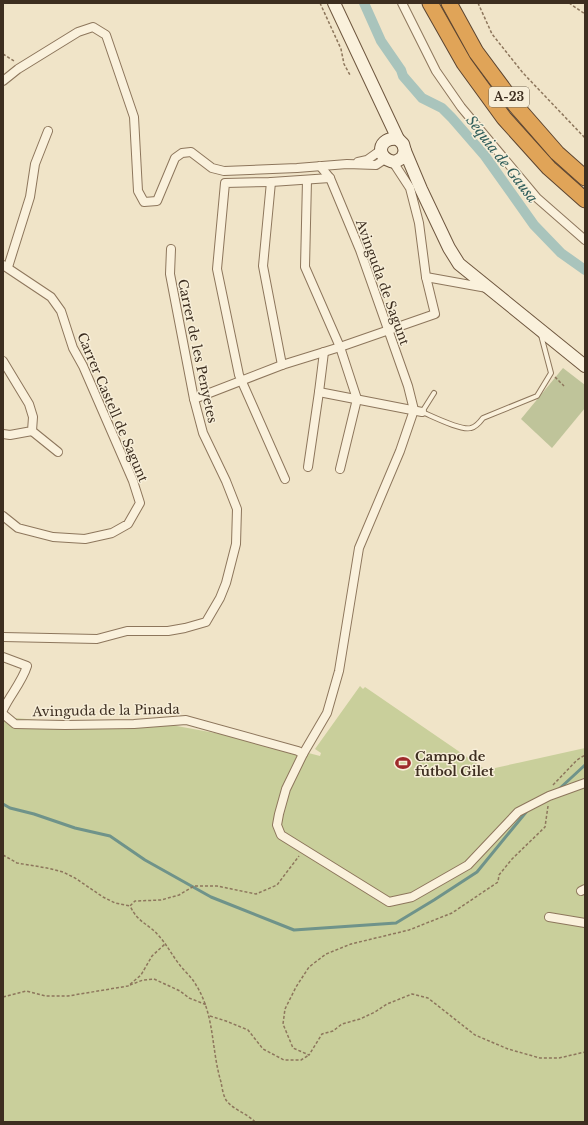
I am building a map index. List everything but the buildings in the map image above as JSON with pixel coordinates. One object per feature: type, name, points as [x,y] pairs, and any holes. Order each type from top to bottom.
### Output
[{"type":"highway","name":"A-23","points":[[430,3],[464,63],[504,118],[549,168],[585,200]]},
{"type":"highway","name":"A-23","points":[[449,3],[476,52],[516,106],[557,153],[585,178]]},
{"type":"street","points":[[194,399],[282,365],[388,331],[435,314],[426,277],[419,223],[410,188],[390,152],[380,100],[334,3]]},
{"type":"street","points":[[402,3],[436,72],[461,107],[537,198],[585,240]]},
{"type":"street","points":[[3,81],[22,67],[78,32],[93,27],[106,35],[134,117],[138,191],[144,202],[157,201],[175,158],[182,153],[191,152],[212,168],[224,171],[347,164],[367,160],[390,152],[402,158],[405,151],[421,190],[452,254],[459,264],[585,366]]},
{"type":"street","points":[[5,266],[30,197],[35,164],[48,131]]},
{"type":"street","points":[[390,152],[421,190]]},
{"type":"street","name":"Avinguda de Sagunt","points":[[320,166],[330,178],[360,250],[418,411]]},
{"type":"street","points":[[285,479],[239,375],[218,269],[224,182],[270,182],[330,178]]},
{"type":"street","points":[[307,180],[305,268],[340,347],[357,399],[340,469]]},
{"type":"street","points":[[270,182],[263,266],[282,365]]},
{"type":"street","name":"Carrer de les Penyetes","points":[[3,637],[96,639],[127,631],[168,631],[185,628],[206,622],[220,598],[226,582],[236,544],[237,509],[226,481],[203,433],[194,399],[170,274],[171,249]]},
{"type":"street","name":"Carrer Castell de Sagunt","points":[[3,516],[18,528],[54,537],[85,539],[112,533],[128,524],[140,503],[133,481],[83,366],[73,348],[62,311],[51,297],[5,266]]},
{"type":"street","points":[[426,277],[490,289]]},
{"type":"street","points":[[308,467],[320,392],[324,352]]},
{"type":"street","points":[[3,361],[29,404],[34,417],[32,431]]},
{"type":"street","points":[[320,392],[418,411],[359,548],[339,671],[327,712],[303,754],[286,790],[277,825],[282,835],[389,902],[412,897],[468,865],[518,812],[549,796],[585,783]]},
{"type":"street","points":[[3,434],[10,435],[32,431],[58,452]]},
{"type":"street","points":[[3,657],[27,666],[24,676],[9,697],[3,710]]},
{"type":"street","name":"Avinguda de la Pinada","points":[[3,714],[16,724],[105,725],[186,720],[298,751],[303,754]]},
{"type":"street","points":[[549,918],[585,923]]},
{"type":"lane","points":[[434,394],[418,411],[463,428],[471,428],[484,418],[537,396],[550,373],[540,330]]},
{"type":"path","points":[[320,3],[341,49],[344,64],[350,75]]},
{"type":"path","points":[[478,3],[492,34],[523,73],[585,138]]},
{"type":"path","points":[[569,3],[585,14]]},
{"type":"path","points":[[3,54],[22,67]]},
{"type":"path","points":[[550,373],[564,386]]},
{"type":"path","points":[[309,1055],[293,1048],[283,1024],[285,1009],[296,987],[309,967],[326,954],[351,944],[409,930],[452,912],[498,882],[499,875],[545,827],[550,788],[577,760],[585,755]]},
{"type":"path","points":[[130,906],[135,901],[161,900],[179,895],[194,886],[217,886],[256,894],[277,885],[304,850]]},
{"type":"path","points":[[3,855],[17,863],[63,872],[75,878],[103,897],[115,903],[130,906],[141,922],[158,935],[196,984],[207,1005],[218,1072],[226,1099],[235,1108],[250,1117],[255,1122]]},
{"type":"path","points":[[128,986],[141,975],[152,956],[165,944]]},
{"type":"path","points":[[3,997],[26,991],[46,996],[68,996],[128,986],[143,980],[154,980],[180,992],[189,998],[207,1005]]},
{"type":"path","points":[[210,1016],[248,1030],[256,1042],[264,1049],[284,1060],[301,1060],[309,1055],[322,1034],[333,1031],[342,1024],[360,1019],[387,1004],[412,994],[428,998],[476,1035],[508,1049],[540,1058],[559,1058],[585,1052]]},
{"type":"green space","points":[[563,368],[585,385],[585,408],[552,448],[521,419]]},
{"type":"green space","points":[[360,686],[363,689],[365,687],[486,770],[585,748],[585,1122],[3,1122],[3,717],[98,725],[155,722],[270,743],[320,756],[321,753],[315,749]]},
{"type":"waterway","name":"Séquia de Gausa","points":[[364,3],[381,41],[401,70],[403,76],[422,98],[442,108],[452,118],[485,156],[534,225],[561,253],[585,270]]},
{"type":"waterway","points":[[558,790],[585,765]]},
{"type":"waterway","points":[[3,804],[10,808],[34,814],[75,828],[110,836],[145,860],[211,897],[294,930],[396,923],[477,872],[527,811]]},
{"type":"place","name":"Campo de fútbol Gilet","points":[[403,763]]}]
